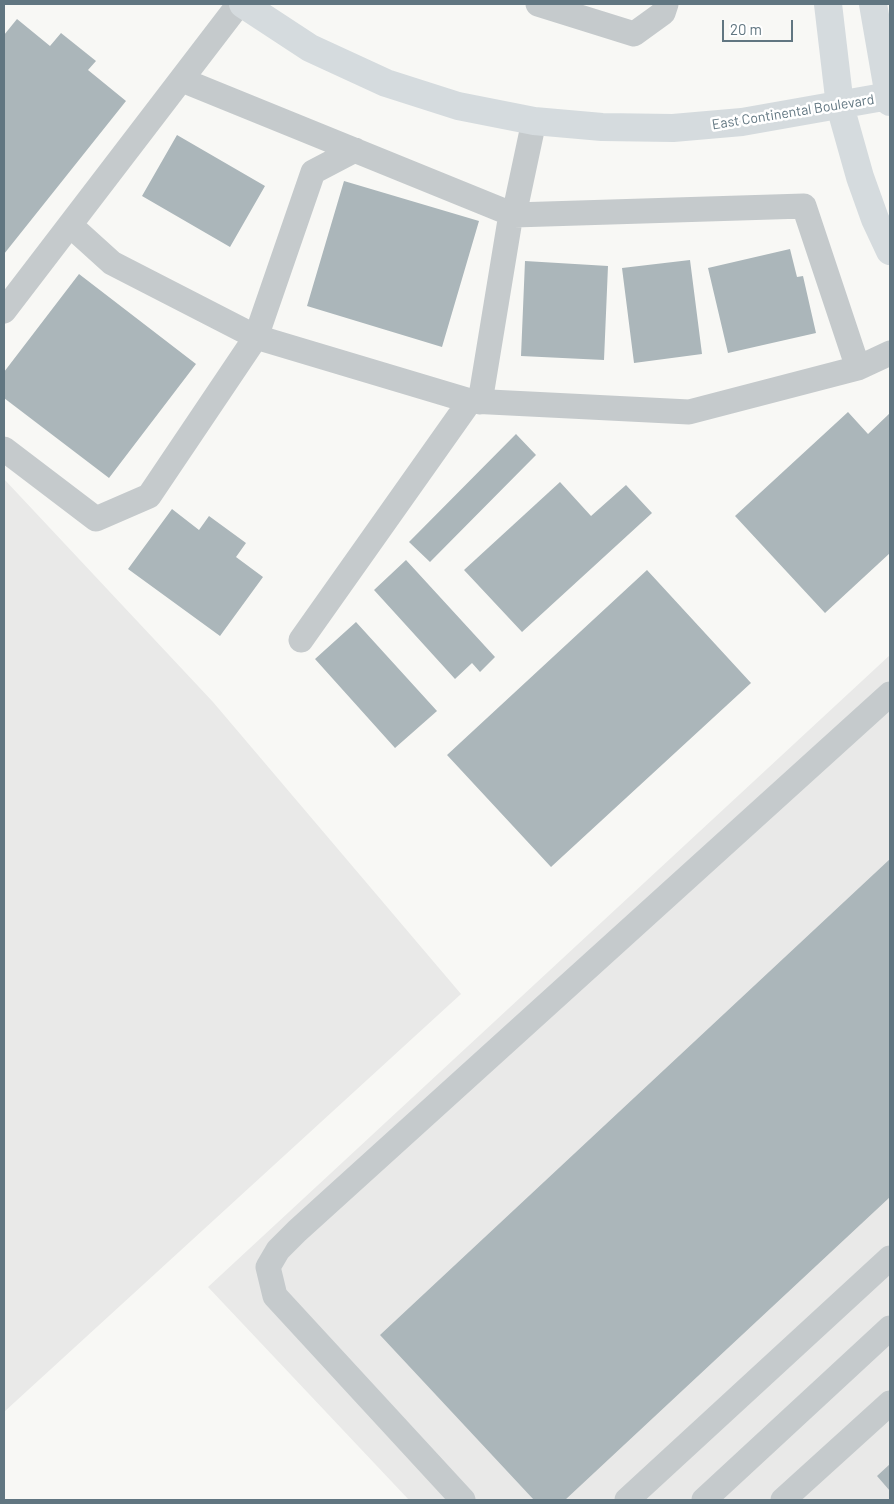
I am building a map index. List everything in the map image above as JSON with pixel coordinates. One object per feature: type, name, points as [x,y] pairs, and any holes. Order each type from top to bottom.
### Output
[{"type":"main road","name":"East Continental Boulevard","points":[[241,4],[310,48],[386,83],[458,106],[534,121],[602,127],[673,128],[742,122],[890,98]]},
{"type":"main road","points":[[828,4],[840,106],[860,178],[875,219],[890,251]]},
{"type":"main road","points":[[873,4],[890,98]]},
{"type":"lane","points":[[4,311],[241,4]]},
{"type":"lane","points":[[538,4],[634,34],[663,13],[666,4]]},
{"type":"lane","points":[[182,80],[512,215],[804,206],[858,368]]},
{"type":"lane","points":[[301,640],[475,402],[512,215],[534,121]]},
{"type":"lane","points":[[4,449],[96,519],[149,496],[256,337],[313,172],[355,150]]},
{"type":"lane","points":[[70,225],[112,263],[256,337],[475,402],[688,412],[858,368],[890,354]]},
{"type":"lane","points":[[463,1500],[275,1296],[268,1267],[278,1250],[297,1231],[890,694]]},
{"type":"lane","points":[[627,1500],[890,1258]]},
{"type":"lane","points":[[704,1500],[890,1328]]},
{"type":"lane","points":[[784,1500],[890,1403]]},
{"type":"shaded area","points":[[4,479],[213,702],[461,994],[4,1412]]},
{"type":"shaded area","points":[[890,655],[890,1500],[409,1500],[208,1287]]},
{"type":"building","points":[[17,19],[50,46],[61,33],[96,61],[88,70],[126,101],[4,254],[4,35]]},
{"type":"building","points":[[177,135],[265,186],[230,247],[142,196]]},
{"type":"building","points":[[344,181],[479,221],[442,347],[307,306]]},
{"type":"building","points":[[790,249],[797,277],[803,276],[816,333],[728,353],[708,268]]},
{"type":"building","points":[[690,260],[702,354],[634,363],[622,268]]},
{"type":"building","points":[[525,261],[608,266],[604,360],[521,356]]},
{"type":"building","points":[[79,274],[196,364],[109,478],[4,398],[4,372]]},
{"type":"building","points":[[848,412],[868,434],[890,413],[890,553],[825,613],[735,516]]},
{"type":"building","points":[[516,434],[536,455],[430,562],[409,542]]},
{"type":"building","points":[[560,482],[591,516],[626,485],[652,513],[522,632],[464,570]]},
{"type":"building","points":[[172,509],[199,530],[209,516],[246,543],[236,557],[263,577],[220,636],[128,569]]},
{"type":"building","points":[[406,560],[495,657],[480,672],[472,663],[455,679],[374,590]]},
{"type":"building","points":[[647,570],[751,683],[551,867],[447,755]]},
{"type":"building","points":[[356,622],[437,711],[395,748],[315,659]]},
{"type":"building","points":[[890,859],[890,1197],[565,1500],[534,1500],[380,1335]]},
{"type":"building","points":[[890,1464],[890,1491],[877,1476]]}]
